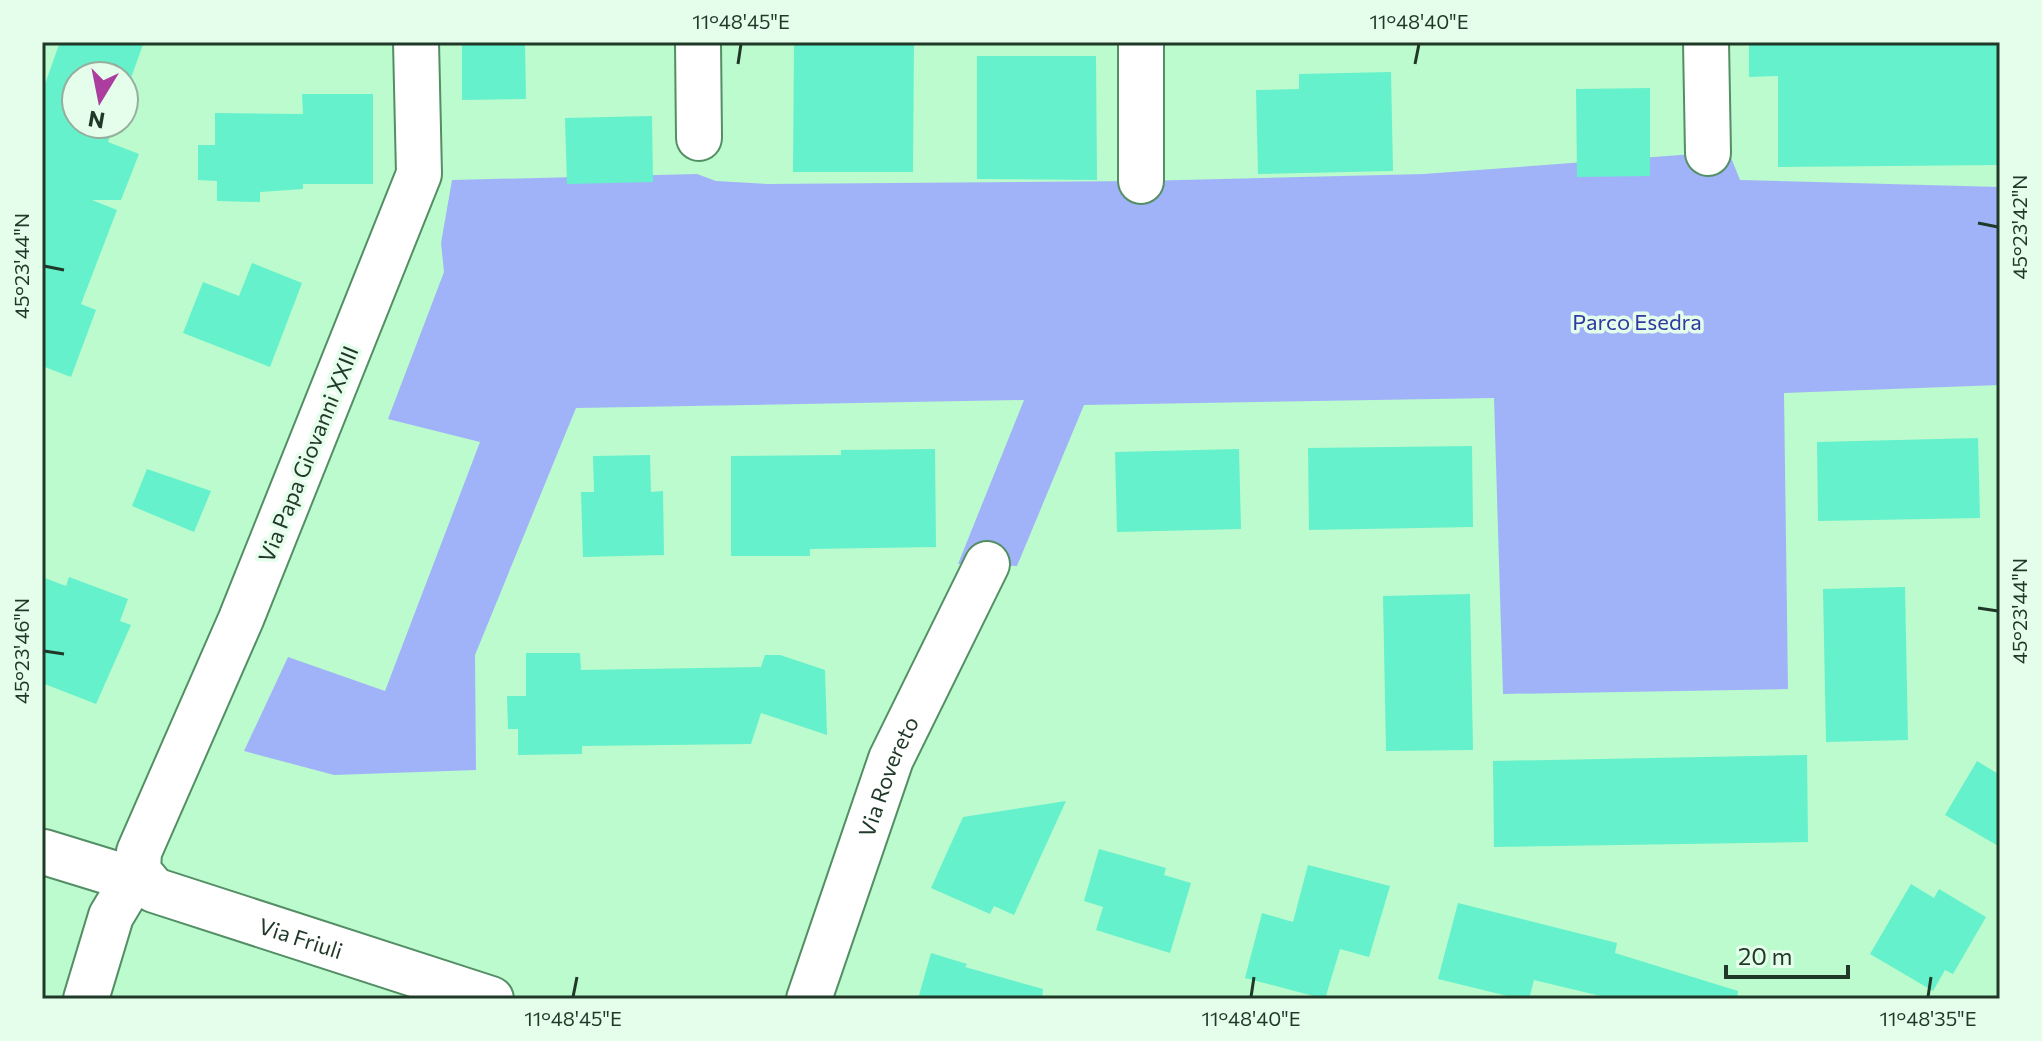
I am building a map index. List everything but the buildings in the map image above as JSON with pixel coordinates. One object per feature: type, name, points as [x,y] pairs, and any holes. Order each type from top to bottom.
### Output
[{"type":"street","name":"Via Papa Giovanni XXIII","points":[[86,999],[111,916],[138,862],[288,506],[419,174],[416,42]]},
{"type":"street","points":[[698,42],[699,138]]},
{"type":"street","points":[[1141,42],[1141,181]]},
{"type":"street","points":[[1706,42],[1708,153]]},
{"type":"street","name":"Via Rovereto","points":[[809,999],[891,759],[987,564]]},
{"type":"street","points":[[44,852],[119,875],[138,862]]},
{"type":"street","name":"Via Friuli","points":[[138,862],[154,890],[491,999]]},
{"type":"green space","name":"Parco Esedra","points":[[1708,153],[1730,155],[1740,180],[2000,187],[2000,385],[1784,393],[1788,689],[1503,694],[1494,398],[1084,405],[1017,566],[958,564],[1024,400],[576,408],[475,655],[476,770],[334,775],[244,751],[288,657],[385,691],[480,442],[388,419],[444,272],[441,243],[452,180],[697,174],[716,181],[768,184],[1141,181],[1424,174]]}]
